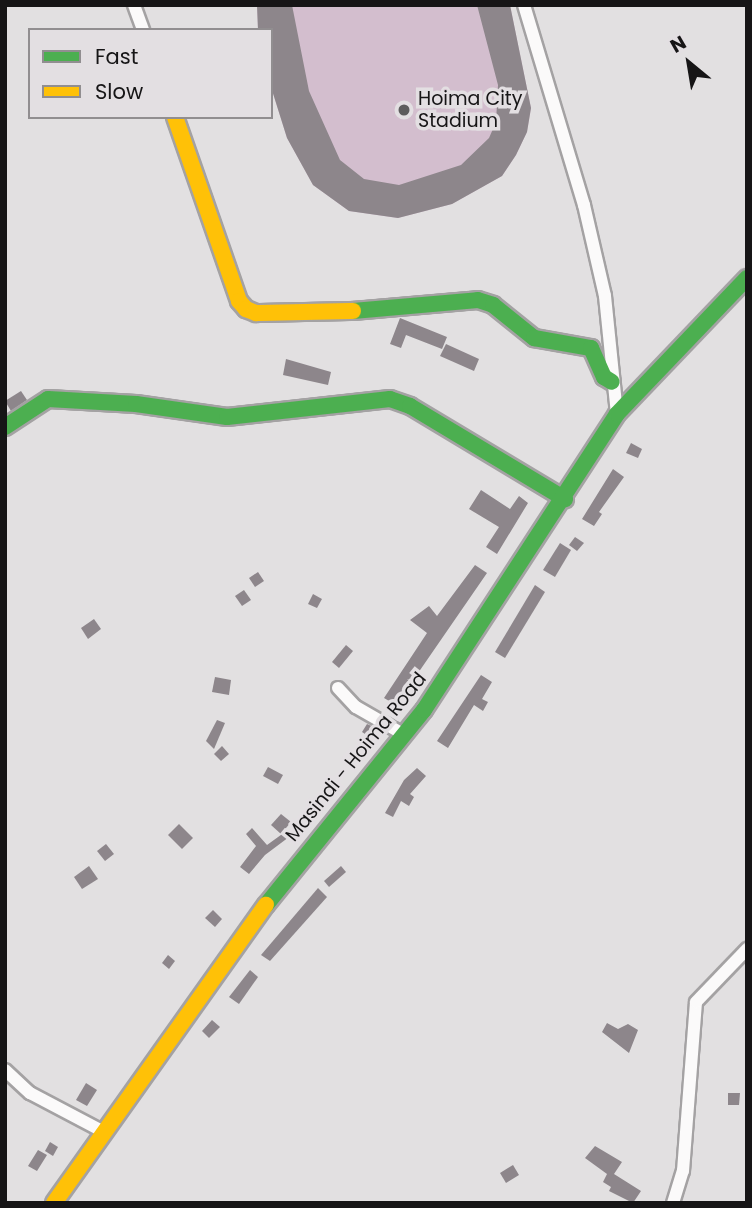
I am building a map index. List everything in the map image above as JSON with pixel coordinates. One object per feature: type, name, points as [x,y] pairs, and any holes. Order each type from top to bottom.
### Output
[{"type":"street","points":[[134,5],[143,28]]},
{"type":"street","points":[[524,5],[584,205],[605,296],[617,414]]},
{"type":"street","points":[[176,119],[239,301],[246,309],[256,313],[367,311],[441,300],[478,300],[493,305],[534,338],[590,348],[604,377],[612,382]]},
{"type":"street","name":"Masindi - Hoima Road","points":[[54,1203],[206,984],[330,821],[403,734],[565,499],[617,414],[747,278]]},
{"type":"street","points":[[5,427],[48,399],[136,404],[227,417],[390,399],[411,406],[565,499]]},
{"type":"street","points":[[338,688],[356,707],[403,734]]},
{"type":"street","points":[[673,1203],[683,1171],[696,1002],[747,949]]},
{"type":"street","points":[[5,1070],[30,1093],[102,1131]]},
{"type":"shaded area","name":"Hoima City Stadium","points":[[257,5],[510,5],[531,108],[527,132],[502,176],[452,204],[398,218],[349,211],[313,185],[287,138],[273,93],[273,28],[258,28]]},
{"type":"building","points":[[257,5],[292,5],[309,91],[340,160],[364,179],[399,185],[461,165],[489,138],[496,122],[498,85],[477,5],[510,5],[531,108],[527,132],[502,176],[452,204],[398,218],[349,211],[313,185],[287,138],[273,93],[273,28],[258,28]]},
{"type":"building","points":[[400,318],[447,337],[442,349],[406,335],[401,348],[390,344]]},
{"type":"building","points":[[446,344],[479,359],[474,371],[440,356]]},
{"type":"building","points":[[286,359],[331,372],[328,385],[283,375]]},
{"type":"building","points":[[21,391],[27,400],[11,411],[5,401]]},
{"type":"building","points":[[631,443],[642,449],[638,458],[626,453]]},
{"type":"building","points":[[613,469],[624,477],[599,512],[602,514],[594,526],[582,519]]},
{"type":"building","points":[[481,490],[510,509],[519,496],[528,503],[497,554],[486,547],[499,527],[469,509]]},
{"type":"building","points":[[575,537],[584,543],[577,551],[569,545]]},
{"type":"building","points":[[560,543],[571,550],[555,577],[543,570]]},
{"type":"building","points":[[475,565],[487,573],[396,705],[384,698],[427,633],[410,620],[429,606],[437,616]]},
{"type":"building","points":[[258,572],[264,581],[255,587],[249,578]]},
{"type":"building","points":[[535,585],[545,592],[505,658],[495,652]]},
{"type":"building","points":[[244,590],[251,600],[242,606],[235,596]]},
{"type":"building","points":[[313,594],[322,599],[317,608],[308,604]]},
{"type":"building","points":[[94,619],[101,629],[88,639],[81,628]]},
{"type":"building","points":[[346,645],[353,651],[339,668],[332,662]]},
{"type":"building","points":[[481,675],[492,682],[482,699],[488,702],[483,711],[474,705],[448,748],[437,741]]},
{"type":"building","points":[[215,677],[231,680],[229,695],[212,692]]},
{"type":"building","points":[[217,720],[225,723],[214,749],[206,741]]},
{"type":"building","points":[[367,724],[378,729],[371,738],[362,732]]},
{"type":"building","points":[[222,746],[229,754],[221,761],[214,754]]},
{"type":"building","points":[[268,767],[283,775],[278,784],[263,776]]},
{"type":"building","points":[[417,768],[426,776],[410,794],[414,797],[409,806],[401,801],[393,817],[385,813],[404,780]]},
{"type":"building","points":[[281,814],[291,822],[281,834],[271,825]]},
{"type":"building","points":[[179,824],[193,838],[182,849],[168,835]]},
{"type":"building","points":[[252,828],[267,845],[285,832],[289,837],[265,855],[249,874],[240,867],[256,846],[246,834]]},
{"type":"building","points":[[106,844],[114,854],[105,861],[97,851]]},
{"type":"building","points":[[89,866],[98,879],[82,889],[74,877]]},
{"type":"building","points":[[341,866],[346,872],[329,887],[324,881]]},
{"type":"building","points":[[318,888],[327,897],[270,961],[261,955]]},
{"type":"building","points":[[213,910],[222,919],[215,927],[205,918]]},
{"type":"building","points":[[168,955],[175,961],[169,969],[162,963]]},
{"type":"building","points":[[250,970],[258,977],[239,1004],[229,997]]},
{"type":"building","points":[[212,1020],[220,1027],[209,1038],[202,1031]]},
{"type":"building","points":[[607,1023],[618,1029],[628,1024],[638,1030],[629,1053],[602,1032]]},
{"type":"building","points":[[86,1083],[97,1090],[87,1106],[76,1100]]},
{"type":"building","points":[[728,1093],[740,1093],[739,1105],[728,1105]]},
{"type":"building","points":[[50,1142],[58,1147],[53,1156],[45,1151]]},
{"type":"building","points":[[595,1146],[622,1162],[614,1174],[641,1191],[633,1203],[609,1191],[611,1187],[603,1182],[607,1174],[585,1158]]},
{"type":"building","points":[[38,1150],[47,1155],[37,1171],[28,1166]]},
{"type":"building","points":[[513,1165],[519,1175],[506,1183],[500,1173]]},
{"type":"traffic: fast","points":[[266,905],[424,710],[617,414],[747,278]]},
{"type":"traffic: fast","points":[[353,311],[478,300],[493,305],[534,338],[591,348],[604,377],[612,382]]},
{"type":"traffic: fast","points":[[5,427],[48,399],[136,404],[227,417],[390,399],[410,406],[565,499]]},
{"type":"traffic: slow","points":[[176,119],[239,301],[246,309],[256,313],[353,311]]},
{"type":"traffic: slow","points":[[54,1203],[266,905]]},
{"type":"place","name":"Hoima City Stadium","points":[[404,110]]}]
